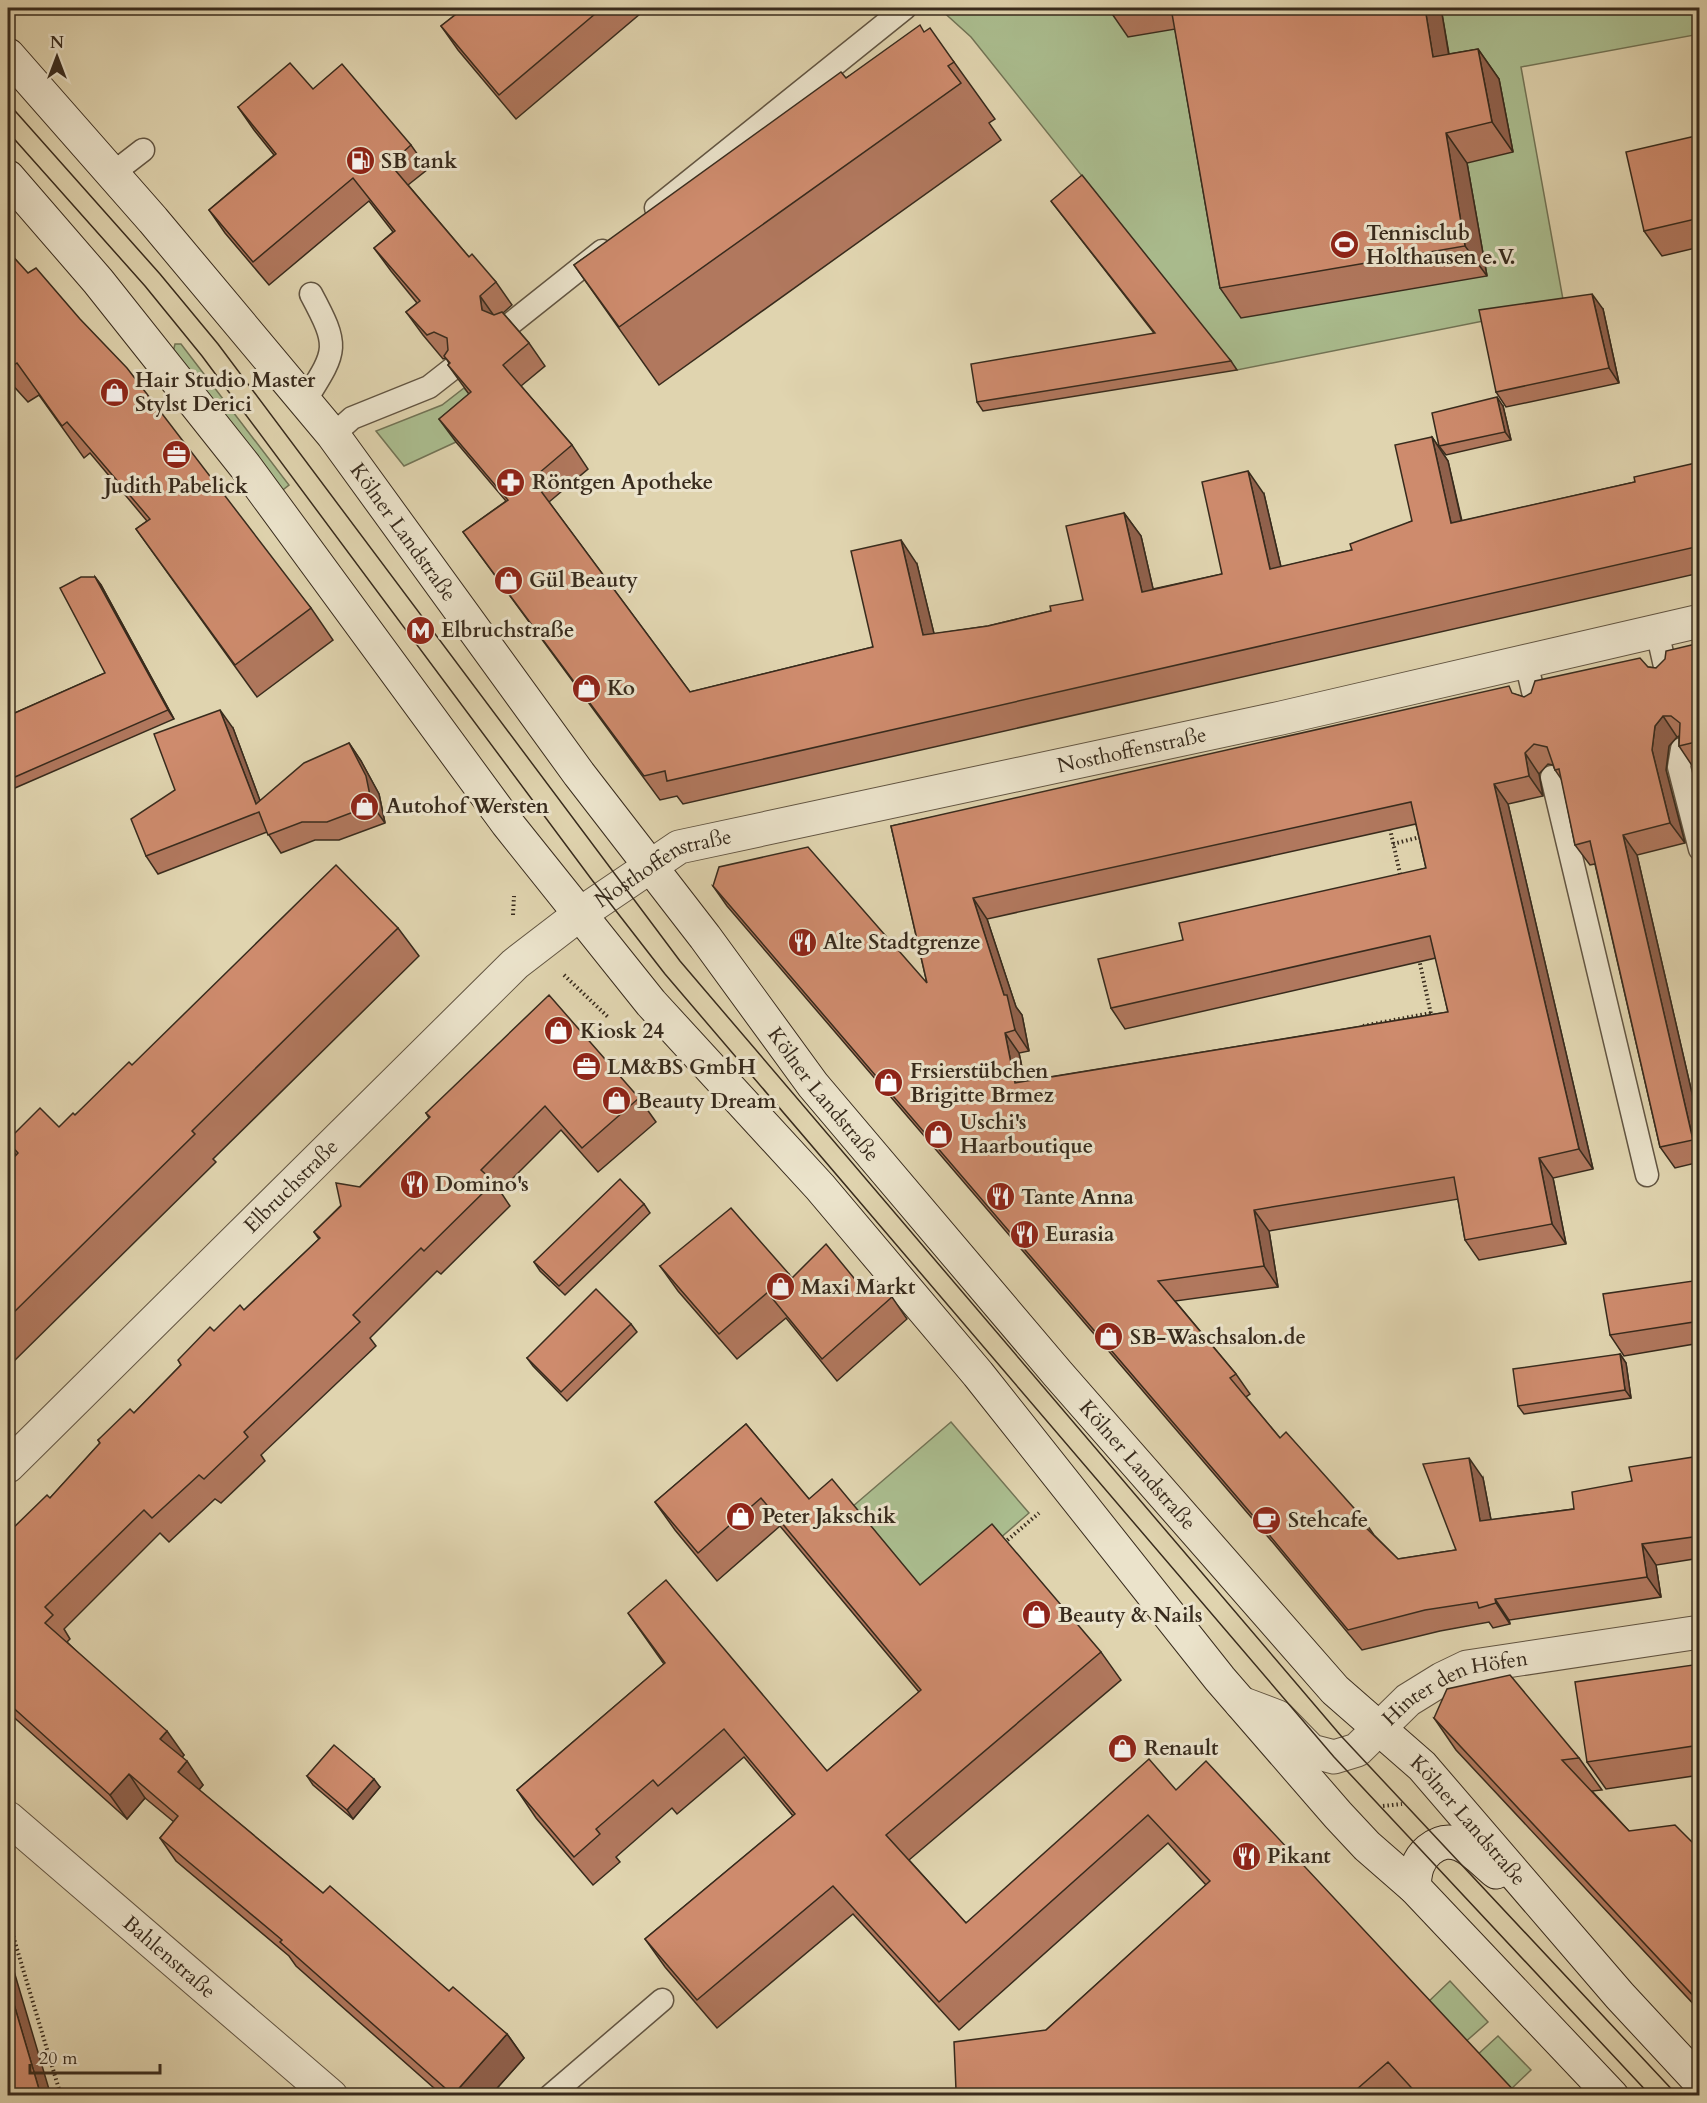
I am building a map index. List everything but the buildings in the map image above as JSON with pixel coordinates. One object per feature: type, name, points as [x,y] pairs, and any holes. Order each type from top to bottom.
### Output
[{"type":"main road","name":"Kölner Landstraße","points":[[8,55],[333,435],[579,774],[828,1103],[1051,1366],[1335,1690],[1422,1766],[1620,1996],[1700,2082]]},
{"type":"main road","points":[[8,177],[98,281],[245,466],[507,823],[651,1003],[820,1187],[978,1374],[1241,1703],[1367,1846],[1414,1887],[1612,2096]]},
{"type":"main road","name":"Nosthoffenstraße","points":[[580,914],[679,848],[688,845],[1281,718],[1700,621]]},
{"type":"main road","name":"Elbruchstraße","points":[[8,1466],[515,964],[580,914]]},
{"type":"main road","name":"Hinter den Höfen","points":[[1241,1703],[1278,1717],[1311,1751],[1326,1757],[1357,1750],[1408,1700],[1442,1678],[1467,1667],[1700,1632]]},
{"type":"main road","name":"Bahlenstraße","points":[[14,1835],[331,2096]]},
{"type":"main road","points":[[1414,1887],[1415,1869],[1424,1854],[1440,1842],[1451,1841],[1474,1853],[1503,1878],[1525,1884]]},
{"type":"lane","points":[[640,220],[905,8]]},
{"type":"lane","points":[[112,174],[143,150]]},
{"type":"lane","points":[[509,325],[621,235]]},
{"type":"lane","points":[[305,401],[332,353],[329,327],[311,294]]},
{"type":"lane","points":[[333,435],[352,418],[429,387],[452,369]]},
{"type":"lane","points":[[1657,631],[1667,675]]},
{"type":"lane","points":[[1526,662],[1536,704]]},
{"type":"lane","points":[[1682,749],[1679,767],[1700,849]]},
{"type":"lane","points":[[1552,777],[1647,1175]]},
{"type":"lane","points":[[550,2096],[662,2000]]},
{"type":"path","points":[[1390,829],[1402,882]]},
{"type":"path","points":[[1393,844],[1426,836]]},
{"type":"path","points":[[1416,947],[1433,1024]]},
{"type":"path","points":[[1361,1026],[1431,1013]]},
{"type":"path","points":[[1000,1547],[1042,1510]]},
{"type":"path","points":[[1367,1846],[1381,1832],[1367,1818],[1379,1806],[1405,1804],[1419,1793],[1407,1779],[1422,1766]]},
{"type":"path","points":[[8,1919],[62,2096]]},
{"type":"green space","name":"Tennisclub Holthausen e.V.","points":[[939,8],[1699,8],[1700,34],[1521,67],[1564,305],[1237,370],[971,37]]},
{"type":"green space","points":[[175,344],[181,344],[289,485],[279,493],[173,352]]},
{"type":"green space","points":[[464,388],[487,416],[456,442],[404,466],[376,431],[442,405]]},
{"type":"green space","points":[[951,1422],[1029,1513],[929,1600],[852,1507]]},
{"type":"green space","points":[[1450,1981],[1488,2022],[1463,2044],[1426,2004]]},
{"type":"green space","points":[[1498,2036],[1531,2070],[1508,2092],[1475,2057]]},
{"type":"tram line","points":[[8,103],[160,274],[218,344],[680,961],[1342,1737],[1678,2096]]},
{"type":"tram line","points":[[8,132],[145,286],[202,356],[592,880],[665,974],[1334,1757],[1651,2096]]},
{"type":"place","name":"SB tank","points":[[360,161]]},
{"type":"place","name":"Tennisclub Holthausen e.V.","points":[[1345,245]]},
{"type":"place","name":"Hair Studio Master Stylst Derici","points":[[114,392]]},
{"type":"place","name":"Judith Pabelick","points":[[176,455]]},
{"type":"place","name":"Röntgen Apotheke","points":[[511,482]]},
{"type":"place","name":"Gül Beauty","points":[[508,580]]},
{"type":"place","name":"Elbruchstraße","points":[[420,630]]},
{"type":"place","name":"Ko","points":[[586,688]]},
{"type":"place","name":"Autohof Wersten","points":[[365,806]]},
{"type":"place","name":"Alte Stadtgrenze","points":[[802,942]]},
{"type":"place","name":"Kiosk 24","points":[[559,1031]]},
{"type":"place","name":"LM&BS GmbH","points":[[586,1067]]},
{"type":"place","name":"Frsierstübchen Brigitte Brmez","points":[[889,1083]]},
{"type":"place","name":"Beauty Dream","points":[[616,1101]]},
{"type":"place","name":"Uschi's Haarboutique","points":[[939,1134]]},
{"type":"place","name":"Domino's","points":[[414,1184]]},
{"type":"place","name":"Tante Anna","points":[[1000,1197]]},
{"type":"place","name":"Eurasia","points":[[1024,1234]]},
{"type":"place","name":"Maxi Markt","points":[[780,1287]]},
{"type":"place","name":"SB-Waschsalon.de","points":[[1109,1337]]},
{"type":"place","name":"Peter Jakschik","points":[[741,1516]]},
{"type":"place","name":"Stehcafe","points":[[1267,1520]]},
{"type":"place","name":"Beauty & Nails","points":[[1037,1615]]},
{"type":"place","name":"Renault","points":[[1123,1748]]},
{"type":"place","name":"Pikant","points":[[1246,1856]]}]
